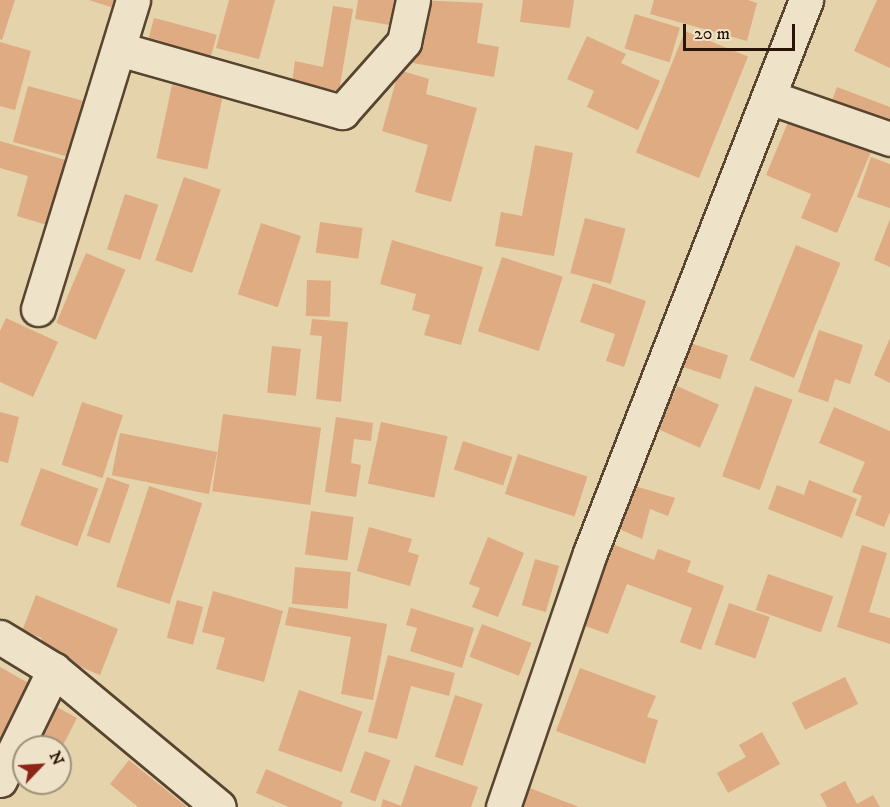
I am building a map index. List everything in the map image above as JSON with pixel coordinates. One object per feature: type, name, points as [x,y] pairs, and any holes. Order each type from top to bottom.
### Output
[{"type":"street","points":[[38,309],[133,0]]},
{"type":"street","points":[[119,50],[342,112],[404,42],[413,0]]},
{"type":"street","points":[[503,807],[590,553],[806,0]]},
{"type":"street","points":[[769,97],[890,140]]},
{"type":"street","points":[[0,637],[54,670],[219,807]]},
{"type":"street","points":[[0,780],[54,670]]},
{"type":"building","points":[[0,0],[15,0],[2,40],[0,39]]},
{"type":"building","points":[[89,0],[117,0],[114,8]]},
{"type":"building","points":[[229,0],[275,0],[259,59],[216,48]]},
{"type":"building","points":[[358,0],[406,0],[401,27],[355,19]]},
{"type":"building","points":[[418,0],[483,3],[477,43],[499,47],[494,77],[407,62]]},
{"type":"building","points":[[523,0],[574,0],[570,28],[520,22]]},
{"type":"building","points":[[654,0],[748,0],[757,3],[747,41],[650,14]]},
{"type":"building","points":[[877,0],[890,0],[890,68],[854,51]]},
{"type":"building","points":[[333,6],[353,9],[339,91],[292,82],[295,61],[323,67]]},
{"type":"building","points":[[635,14],[680,28],[669,62],[624,48]]},
{"type":"building","points":[[154,18],[217,35],[208,67],[145,50]]},
{"type":"building","points":[[685,31],[748,56],[699,178],[636,152]]},
{"type":"building","points":[[587,36],[626,54],[621,63],[660,81],[638,130],[587,107],[594,91],[567,79]]},
{"type":"building","points":[[0,42],[31,51],[15,110],[0,106]]},
{"type":"building","points":[[399,70],[429,79],[426,94],[477,108],[451,202],[415,192],[428,145],[382,131]]},
{"type":"building","points":[[172,85],[223,96],[207,169],[156,158]]},
{"type":"building","points":[[28,86],[88,102],[73,158],[13,142]]},
{"type":"building","points":[[837,87],[890,107],[890,133],[827,114]]},
{"type":"building","points":[[794,108],[875,142],[837,233],[801,218],[811,194],[766,175]]},
{"type":"building","points":[[0,141],[76,163],[57,228],[17,216],[28,176],[0,168]]},
{"type":"building","points":[[535,145],[573,153],[554,256],[495,246],[501,212],[522,216]]},
{"type":"building","points":[[871,157],[890,164],[890,208],[857,197]]},
{"type":"building","points":[[184,177],[221,190],[192,273],[155,260]]},
{"type":"building","points":[[125,194],[158,205],[140,260],[107,249]]},
{"type":"building","points":[[585,218],[626,229],[611,284],[570,273]]},
{"type":"building","points":[[890,219],[890,267],[874,260]]},
{"type":"building","points":[[320,222],[363,228],[358,259],[316,253]]},
{"type":"building","points":[[261,223],[301,236],[278,307],[238,294]]},
{"type":"building","points":[[392,240],[483,267],[461,345],[424,335],[430,315],[412,310],[416,294],[380,284]]},
{"type":"building","points":[[796,245],[841,263],[794,378],[750,360]]},
{"type":"building","points":[[86,253],[126,270],[96,340],[56,323]]},
{"type":"building","points":[[502,257],[563,277],[539,351],[478,331]]},
{"type":"building","points":[[307,280],[331,281],[330,317],[306,316]]},
{"type":"building","points":[[593,283],[646,301],[624,367],[606,361],[615,334],[580,322]]},
{"type":"building","points":[[6,318],[58,342],[33,397],[0,382],[0,331]]},
{"type":"building","points":[[312,319],[348,322],[341,402],[316,399],[322,336],[310,335]]},
{"type":"building","points":[[819,330],[863,345],[850,384],[835,379],[828,402],[798,392]]},
{"type":"building","points":[[890,338],[890,383],[874,375]]},
{"type":"building","points":[[690,343],[728,355],[720,379],[682,367]]},
{"type":"building","points":[[272,346],[301,349],[296,396],[267,393]]},
{"type":"building","points":[[677,386],[719,405],[700,448],[658,429]]},
{"type":"building","points":[[755,386],[793,400],[760,490],[722,476]]},
{"type":"building","points":[[82,402],[123,415],[103,478],[62,465]]},
{"type":"building","points":[[834,407],[890,431],[890,512],[884,527],[855,515],[862,496],[852,492],[865,462],[819,443]]},
{"type":"building","points":[[0,412],[19,417],[8,463],[0,461]]},
{"type":"building","points":[[223,414],[321,428],[310,505],[212,491]]},
{"type":"building","points":[[336,417],[373,423],[371,441],[354,439],[351,463],[361,465],[356,497],[325,492]]},
{"type":"building","points":[[381,422],[448,436],[434,498],[368,484]]},
{"type":"building","points":[[120,433],[217,452],[209,494],[112,475]]},
{"type":"building","points":[[463,441],[512,457],[503,486],[454,470]]},
{"type":"building","points":[[518,454],[587,477],[574,517],[505,494]]},
{"type":"building","points":[[41,468],[98,489],[77,546],[20,525]]},
{"type":"building","points":[[107,477],[130,485],[110,543],[87,536]]},
{"type":"building","points":[[809,480],[857,499],[842,538],[768,509],[777,485],[804,495]]},
{"type":"building","points":[[149,486],[202,503],[170,604],[116,587]]},
{"type":"building","points":[[635,486],[675,498],[668,516],[650,509],[642,539],[617,528]]},
{"type":"building","points":[[311,511],[354,517],[347,561],[305,555]]},
{"type":"building","points":[[369,527],[412,539],[408,552],[419,555],[410,586],[357,571]]},
{"type":"building","points":[[488,537],[524,553],[498,617],[472,607],[480,588],[469,584]]},
{"type":"building","points":[[612,544],[654,560],[658,549],[691,561],[687,572],[724,586],[701,650],[680,642],[692,608],[627,584],[608,634],[582,625]]},
{"type":"building","points":[[862,545],[887,553],[869,612],[890,618],[890,644],[837,627]]},
{"type":"building","points":[[535,559],[559,566],[546,612],[522,605]]},
{"type":"building","points":[[295,567],[351,572],[348,609],[292,604]]},
{"type":"building","points":[[768,574],[833,596],[821,632],[756,610]]},
{"type":"building","points":[[213,591],[283,611],[264,682],[216,669],[225,638],[202,632]]},
{"type":"building","points":[[36,595],[118,629],[100,675],[37,649],[42,638],[22,631]]},
{"type":"building","points":[[177,600],[203,607],[193,645],[167,638]]},
{"type":"building","points":[[729,603],[770,617],[755,659],[715,645]]},
{"type":"building","points":[[289,607],[387,624],[373,700],[341,694],[351,637],[285,625]]},
{"type":"building","points":[[411,608],[474,628],[462,668],[410,651],[417,628],[406,625]]},
{"type":"building","points":[[482,624],[531,643],[519,676],[469,657]]},
{"type":"building","points":[[388,655],[455,673],[449,696],[411,686],[397,739],[368,732]]},
{"type":"building","points":[[0,667],[39,689],[0,745]]},
{"type":"building","points":[[580,668],[656,696],[647,717],[658,720],[645,764],[556,731]]},
{"type":"building","points":[[845,677],[858,704],[805,730],[792,703]]},
{"type":"building","points":[[299,690],[362,712],[342,772],[278,751]]},
{"type":"building","points":[[455,695],[483,704],[462,766],[435,757]]},
{"type":"building","points":[[46,701],[77,718],[68,735],[33,735]]},
{"type":"building","points":[[762,732],[780,764],[728,793],[717,773],[746,757],[739,745]]},
{"type":"building","points":[[365,751],[390,760],[375,802],[350,792]]},
{"type":"building","points":[[129,760],[187,807],[138,807],[110,784]]},
{"type":"building","points":[[415,765],[478,787],[471,807],[381,807],[383,799],[401,806]]},
{"type":"building","points":[[266,769],[343,802],[341,807],[289,807],[256,793]]},
{"type":"building","points":[[845,781],[857,804],[873,795],[880,807],[827,807],[820,794]]},
{"type":"building","points":[[527,787],[579,807],[520,807]]}]
